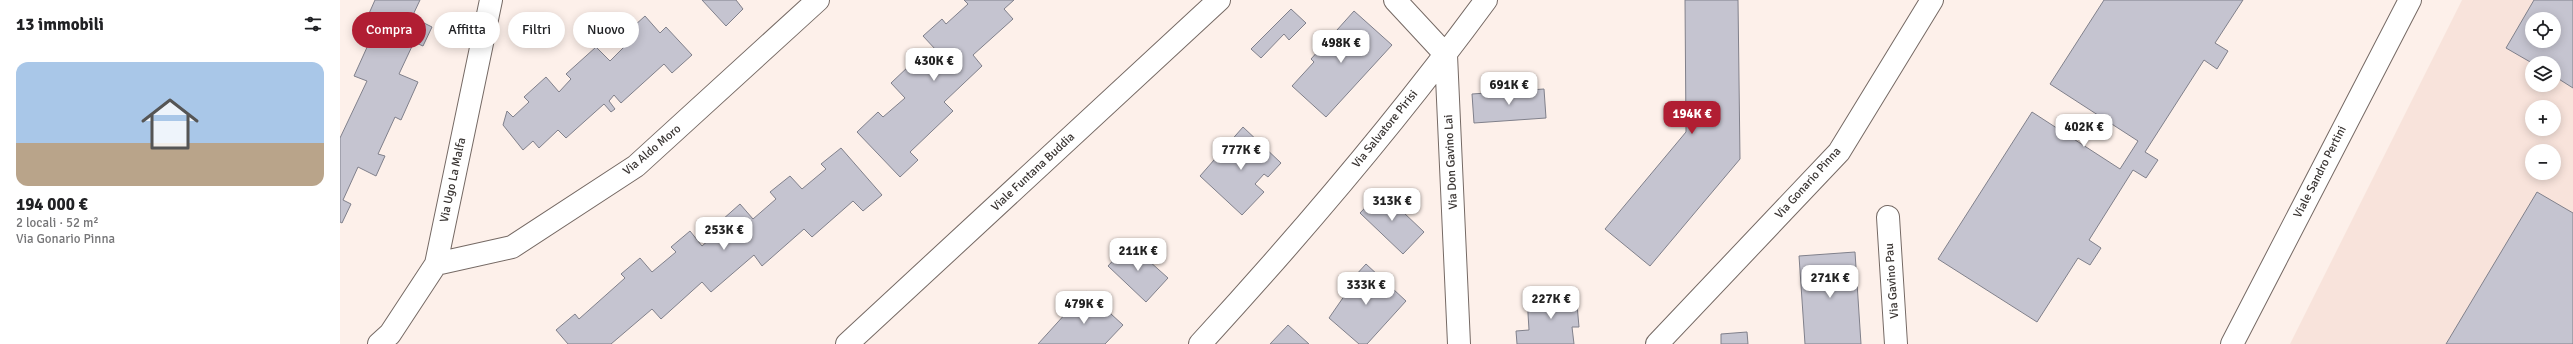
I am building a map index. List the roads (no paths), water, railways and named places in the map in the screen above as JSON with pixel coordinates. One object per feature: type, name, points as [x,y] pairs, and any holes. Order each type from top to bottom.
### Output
[{"type":"street","name":"Via Ugo La Malfa","points":[[379,344],[390,334],[436,264],[490,0]]},
{"type":"street","name":"Via Aldo Moro","points":[[436,264],[512,247],[636,166],[818,0]]},
{"type":"street","name":"Viale Funtana Buddia","points":[[847,344],[1219,0]]},
{"type":"street","points":[[1395,0],[1446,55]]},
{"type":"street","name":"Via Salvatore Pirisi","points":[[1200,344],[1274,263],[1446,55],[1486,0]]},
{"type":"street","name":"Via Gonario Pinna","points":[[1657,344],[1838,152],[1932,0]]},
{"type":"street","name":"Viale Sandro Pertini","points":[[2232,344],[2410,0]]},
{"type":"street","name":"Via Don Gavino Lai","points":[[1446,55],[1458,344]]},
{"type":"street","name":"Via Gavino Pau","points":[[1888,218],[1896,344]]}]
